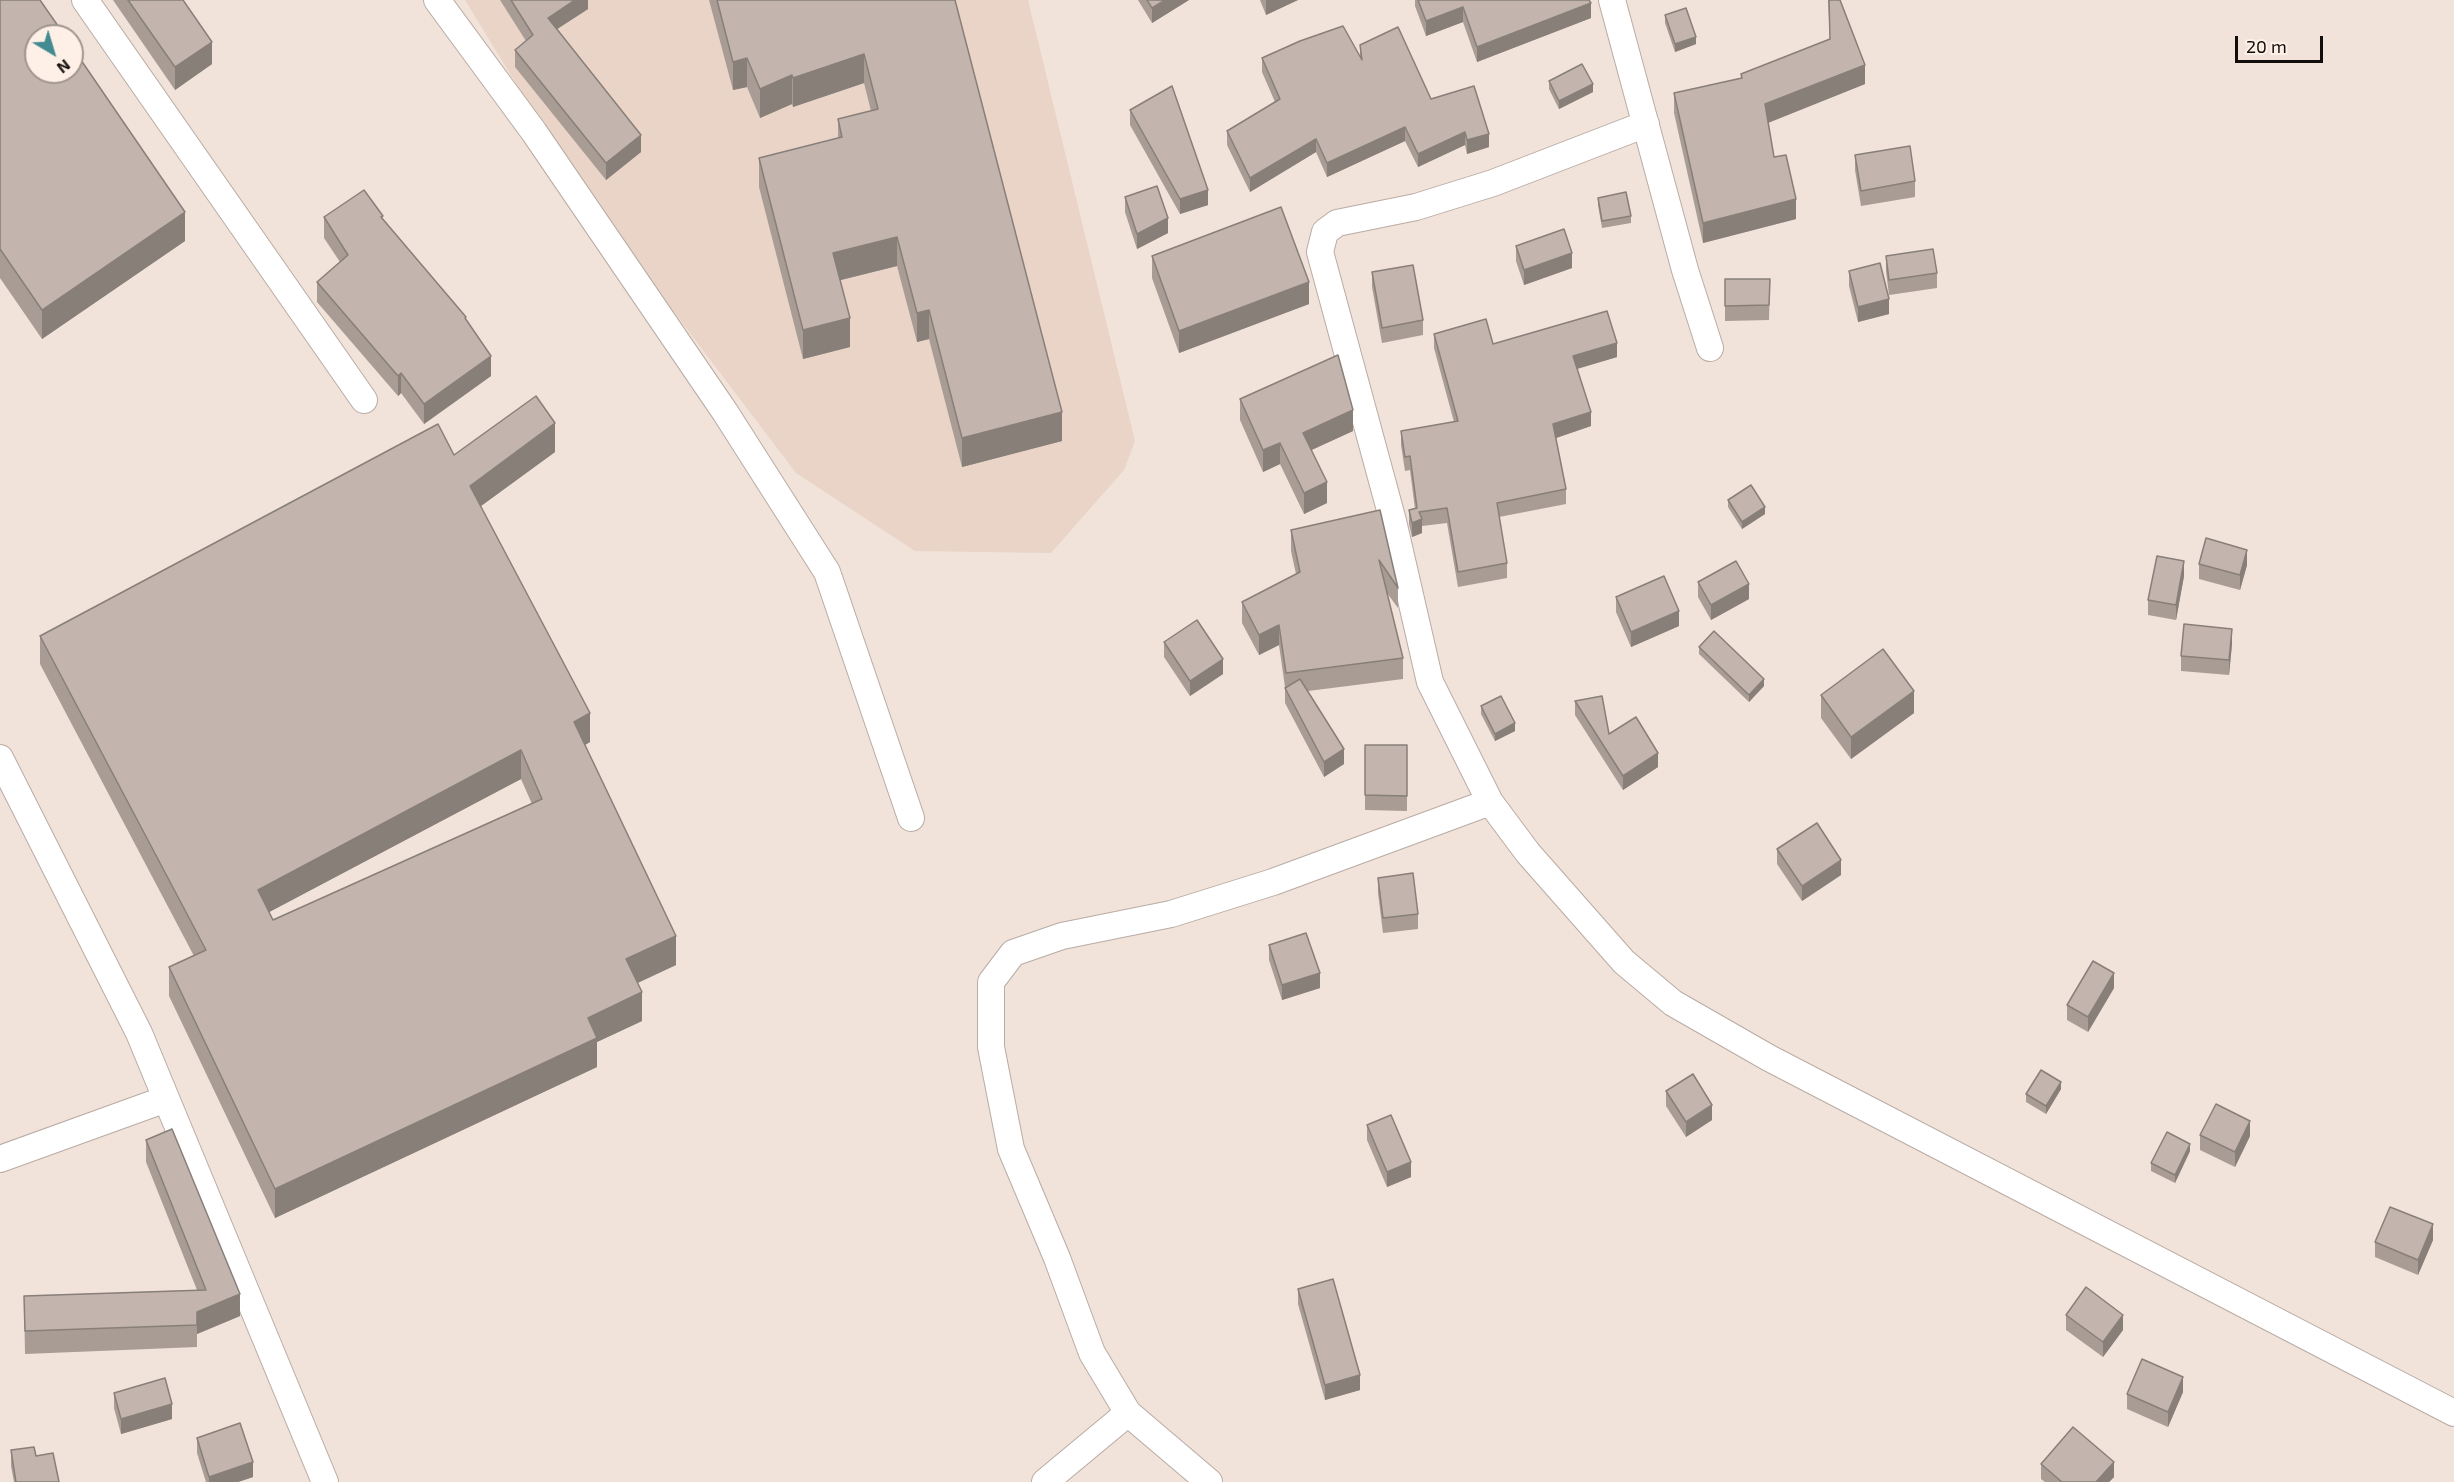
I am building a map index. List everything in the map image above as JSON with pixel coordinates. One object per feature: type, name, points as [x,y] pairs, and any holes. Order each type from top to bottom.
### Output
[{"type":"street","points":[[85,0],[364,400]]},
{"type":"street","points":[[436,0],[534,132],[725,412],[827,572],[911,818]]},
{"type":"street","points":[[1612,0],[1685,270],[1710,348]]},
{"type":"street","points":[[1646,124],[1493,183],[1416,207],[1337,223],[1325,232],[1320,252],[1393,521],[1430,682],[1490,802],[1527,853],[1624,962],[1673,1003],[1769,1058],[2454,1413]]},
{"type":"street","points":[[0,758],[139,1033],[325,1482]]},
{"type":"street","points":[[1209,1482],[1128,1413],[1092,1353],[1057,1258],[1011,1149],[991,1047],[991,982],[1013,953],[1062,936],[1170,914],[1273,882],[1490,802]]},
{"type":"street","points":[[0,1159],[166,1099]]},
{"type":"street","points":[[1045,1482],[1128,1413]]},
{"type":"shaded area","points":[[465,0],[1028,0],[1135,441],[1124,470],[1051,553],[915,551],[796,473],[580,188]]},
{"type":"building","points":[[0,0],[40,0],[57,24],[24,24],[24,84],[84,84],[84,65],[185,212],[42,310],[0,249]]},
{"type":"building","points":[[128,0],[183,0],[212,42],[175,67]]},
{"type":"building","points":[[511,0],[575,0],[548,18],[641,135],[606,163],[515,50],[533,35]]},
{"type":"building","points":[[717,0],[955,0],[1062,412],[962,438],[929,310],[917,313],[897,237],[833,253],[850,318],[803,330],[759,158],[842,137],[838,119],[878,109],[864,54],[793,78],[792,75],[760,89],[747,58],[733,62]]},
{"type":"building","points":[[1147,0],[1165,0],[1152,8]]},
{"type":"building","points":[[1418,0],[1589,0],[1591,3],[1477,47],[1463,7],[1426,21]]},
{"type":"building","points":[[1829,0],[1840,0],[1865,65],[1765,104],[1774,157],[1786,155],[1796,199],[1703,223],[1674,93],[1742,78],[1741,74],[1830,39]]},
{"type":"building","points":[[1686,8],[1696,37],[1675,44],[1665,15]]},
{"type":"building","points":[[1343,26],[1362,60],[1360,45],[1398,27],[1431,99],[1474,86],[1489,134],[1467,140],[1465,132],[1418,154],[1405,127],[1327,163],[1316,139],[1250,178],[1227,131],[1280,99],[1262,58],[1300,41]]},
{"type":"building","points":[[1582,64],[1593,84],[1559,101],[1549,81]]},
{"type":"building","points":[[1172,86],[1208,190],[1180,199],[1130,110]]},
{"type":"building","points":[[1910,146],[1915,181],[1861,191],[1855,155]]},
{"type":"building","points":[[1157,186],[1168,218],[1137,234],[1125,197]]},
{"type":"building","points":[[364,190],[383,216],[381,217],[466,317],[491,356],[424,404],[401,373],[398,376],[317,282],[348,255],[324,217]]},
{"type":"building","points":[[1626,192],[1631,216],[1602,221],[1598,198]]},
{"type":"building","points":[[1281,207],[1309,282],[1179,331],[1152,256]]},
{"type":"building","points":[[1564,229],[1572,253],[1524,270],[1516,246]]},
{"type":"building","points":[[1933,249],[1937,273],[1889,280],[1886,256]]},
{"type":"building","points":[[1880,263],[1889,299],[1858,307],[1849,271]]},
{"type":"building","points":[[1413,265],[1423,320],[1382,328],[1372,272]]},
{"type":"building","points":[[1725,279],[1770,279],[1769,305],[1725,306]]},
{"type":"building","points":[[1607,311],[1617,343],[1573,356],[1591,412],[1553,424],[1566,489],[1497,503],[1507,563],[1458,572],[1447,508],[1419,512],[1422,519],[1412,523],[1409,510],[1417,508],[1410,456],[1405,457],[1401,431],[1458,421],[1434,334],[1486,319],[1493,344]]},
{"type":"building","points":[[1338,355],[1353,410],[1303,433],[1327,482],[1304,493],[1280,443],[1263,450],[1240,399]]},
{"type":"building","points":[[536,396],[555,423],[470,486],[590,713],[574,722],[676,936],[626,959],[642,992],[588,1018],[597,1038],[275,1189],[169,967],[206,950],[40,636],[438,424],[454,455]],"holes":[[[521,750],[542,799],[273,920],[258,890]]]},
{"type":"building","points":[[1751,485],[1765,507],[1742,522],[1728,500]]},
{"type":"building","points":[[1380,510],[1398,588],[1379,560],[1403,658],[1286,673],[1279,625],[1259,635],[1242,602],[1300,572],[1291,530]]},
{"type":"building","points":[[2206,538],[2247,550],[2240,575],[2199,564]]},
{"type":"building","points":[[2157,556],[2184,561],[2176,605],[2148,600]]},
{"type":"building","points":[[1736,561],[1749,584],[1711,605],[1698,582]]},
{"type":"building","points":[[1664,576],[1679,611],[1631,632],[1616,597]]},
{"type":"building","points":[[1197,620],[1223,659],[1190,681],[1164,642]]},
{"type":"building","points":[[2184,624],[2232,629],[2229,660],[2181,656]]},
{"type":"building","points":[[1714,631],[1764,679],[1749,695],[1699,647]]},
{"type":"building","points":[[1883,649],[1914,691],[1851,737],[1821,695]]},
{"type":"building","points":[[1300,679],[1344,749],[1324,762],[1285,688]]},
{"type":"building","points":[[1501,696],[1515,723],[1495,734],[1481,706]]},
{"type":"building","points":[[1602,696],[1609,734],[1636,717],[1658,753],[1623,776],[1575,701]]},
{"type":"building","points":[[1365,745],[1407,745],[1407,796],[1365,795]]},
{"type":"building","points":[[1817,823],[1841,860],[1802,886],[1777,849]]},
{"type":"building","points":[[1413,873],[1418,914],[1383,918],[1378,878]]},
{"type":"building","points":[[1306,933],[1320,973],[1282,985],[1269,945]]},
{"type":"building","points":[[2093,961],[2114,973],[2088,1017],[2067,1005]]},
{"type":"building","points":[[2041,1070],[2061,1082],[2046,1106],[2026,1094]]},
{"type":"building","points":[[1693,1074],[1712,1105],[1686,1122],[1666,1091]]},
{"type":"building","points":[[2216,1104],[2250,1121],[2235,1152],[2200,1135]]},
{"type":"building","points":[[1391,1115],[1411,1162],[1387,1172],[1367,1125]]},
{"type":"building","points":[[172,1129],[240,1294],[197,1312],[197,1325],[25,1331],[24,1296],[206,1290],[146,1140]]},
{"type":"building","points":[[2167,1132],[2190,1144],[2175,1175],[2151,1163]]},
{"type":"building","points":[[2390,1207],[2433,1224],[2418,1260],[2375,1242]]},
{"type":"building","points":[[1333,1279],[1360,1375],[1325,1385],[1298,1289]]},
{"type":"building","points":[[2086,1287],[2123,1315],[2103,1342],[2066,1315]]},
{"type":"building","points":[[2142,1359],[2183,1377],[2168,1412],[2127,1394]]},
{"type":"building","points":[[165,1378],[172,1404],[121,1419],[114,1393]]},
{"type":"building","points":[[240,1423],[253,1462],[209,1477],[197,1438]]},
{"type":"building","points":[[2073,1427],[2114,1462],[2096,1482],[2062,1482],[2041,1464]]},
{"type":"building","points":[[34,1447],[36,1456],[53,1453],[59,1482],[16,1482],[11,1450]]}]
